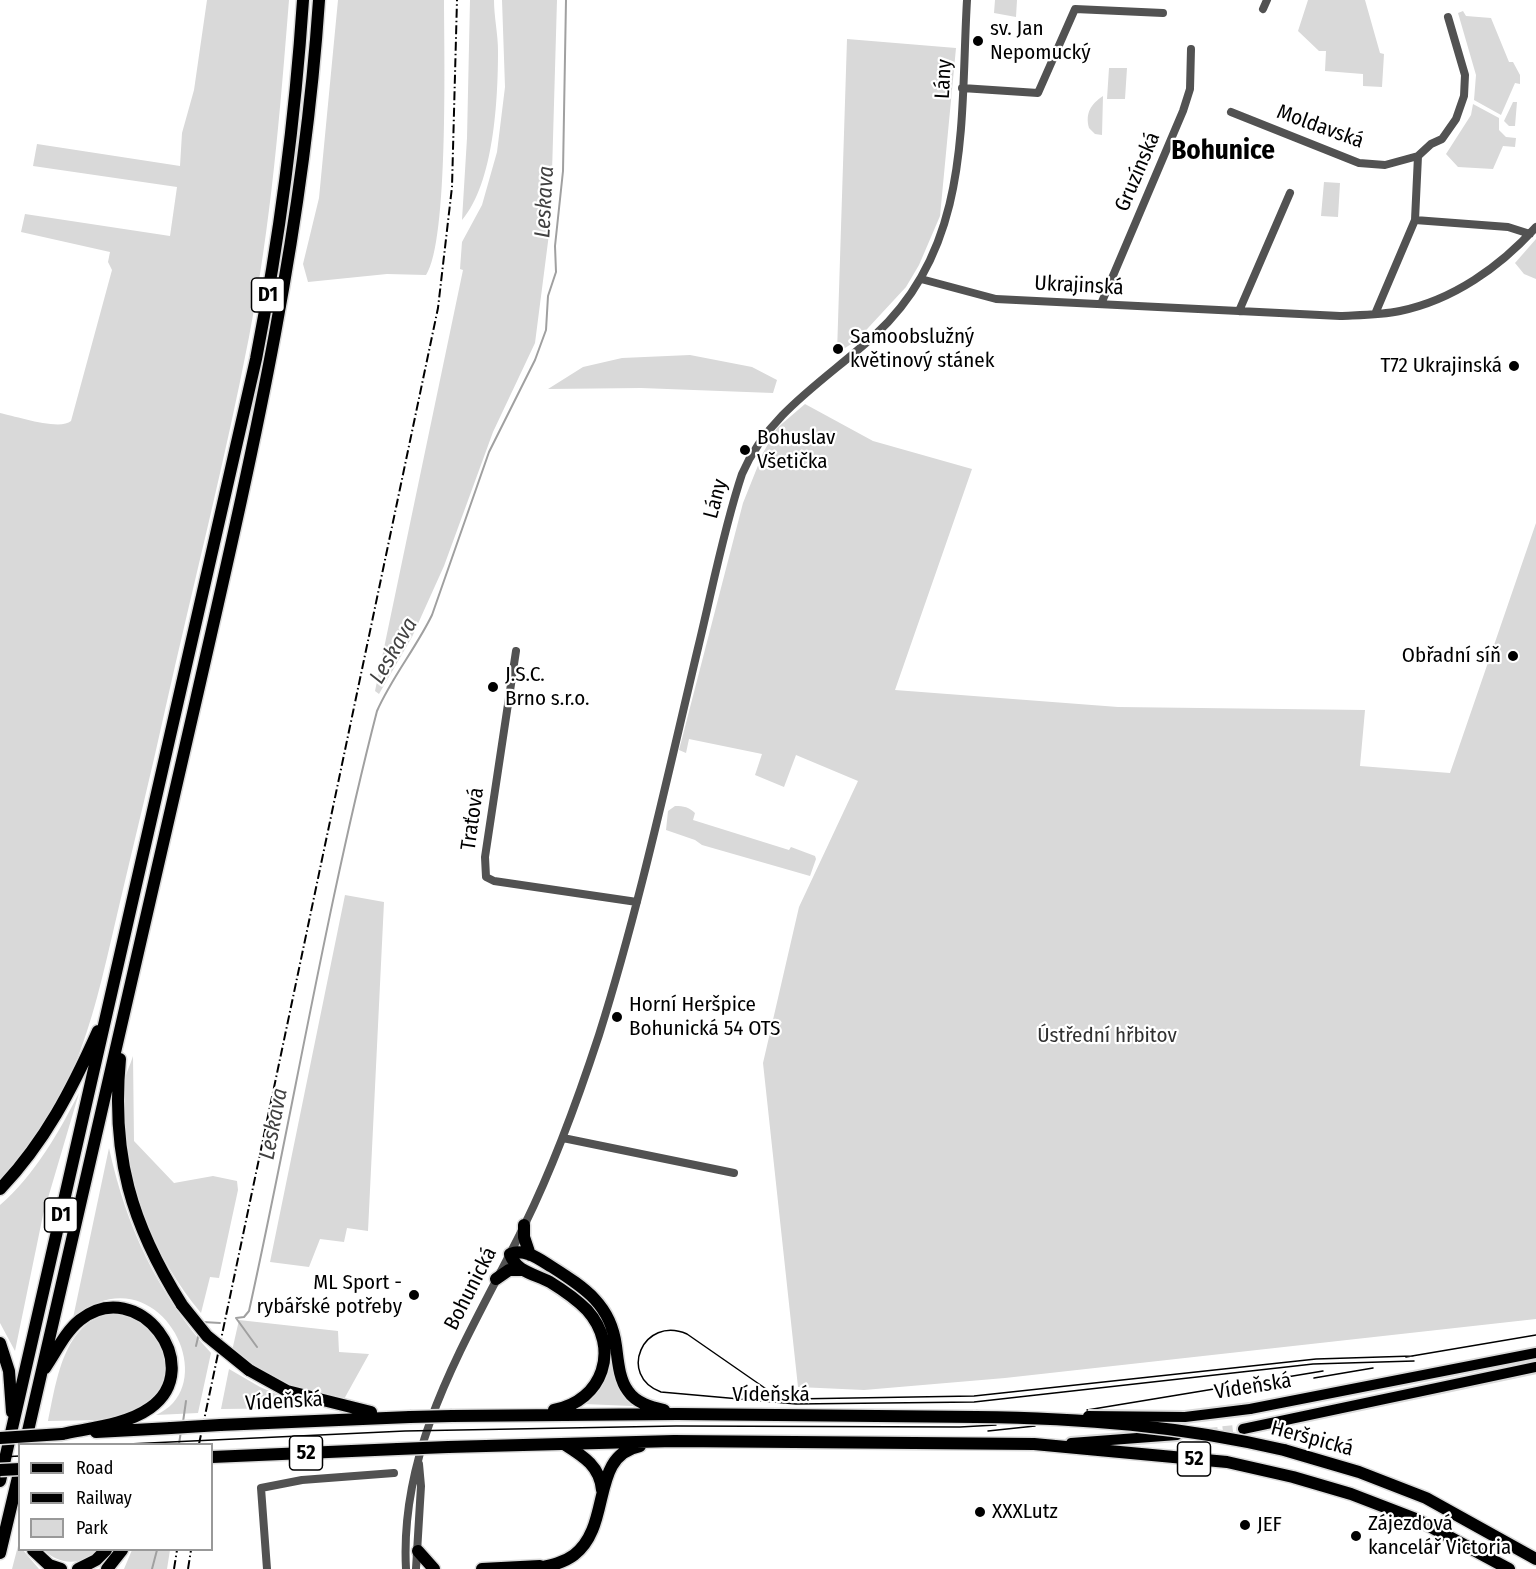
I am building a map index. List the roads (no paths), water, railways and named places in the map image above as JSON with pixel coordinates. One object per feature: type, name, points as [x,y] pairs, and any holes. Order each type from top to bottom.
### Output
[{"type":"highway","name":"D1","points":[[0,1481],[229,483],[267,303],[292,125],[303,0]]},
{"type":"highway","name":"D1","points":[[25,1443],[270,372],[294,229],[308,126],[319,0]]},
{"type":"highway","points":[[0,1189],[23,1163],[55,1119],[110,1005]]},
{"type":"highway","points":[[125,1008],[118,1101],[123,1169],[139,1225],[156,1262],[182,1305],[212,1341],[249,1370],[286,1391],[309,1398],[404,1417]]},
{"type":"highway","points":[[525,1225],[524,1237],[530,1254]]},
{"type":"highway","points":[[525,1415],[560,1409],[583,1398],[598,1382],[604,1357],[600,1336],[586,1309],[565,1291],[513,1262],[510,1254],[517,1251],[530,1254],[584,1287],[606,1311],[614,1335],[620,1373],[630,1394],[647,1405],[677,1414]]},
{"type":"highway","points":[[496,1279],[509,1270],[524,1270]]},
{"type":"highway","points":[[41,1374],[76,1324],[87,1315],[106,1309],[127,1310],[146,1318],[160,1332],[169,1350],[171,1371],[167,1387],[149,1409],[123,1420],[62,1434]]},
{"type":"highway","points":[[0,1343],[9,1371],[13,1425]]},
{"type":"highway","name":"Vídeňská","points":[[0,1438],[219,1425],[452,1416],[677,1414],[1060,1418]]},
{"type":"highway","name":"Heršpická","points":[[1060,1418],[1157,1426],[1284,1450],[1359,1472],[1426,1498],[1536,1559]]},
{"type":"highway","points":[[534,1569],[570,1558],[585,1544],[599,1517],[610,1468],[623,1451],[674,1441]]},
{"type":"highway","name":"52","points":[[213,1457],[563,1443],[674,1441],[1034,1444]]},
{"type":"highway","points":[[563,1443],[593,1465],[600,1477],[603,1492]]},
{"type":"highway","name":"Heršpická","points":[[1034,1444],[1227,1462],[1293,1477],[1351,1494],[1416,1519],[1509,1569]]},
{"type":"highway","points":[[0,1470],[18,1475],[0,1553]]},
{"type":"highway","points":[[34,1551],[50,1565],[62,1569]]},
{"type":"highway","points":[[78,1569],[96,1560],[105,1551]]},
{"type":"highway","points":[[107,1569],[121,1551]]},
{"type":"highway","points":[[418,1551],[434,1569]]},
{"type":"highway","points":[[482,1569],[548,1566]]},
{"type":"main road","name":"Vídeňská","points":[[1060,1418],[1185,1417],[1250,1409],[1536,1353]]},
{"type":"main road","name":"Vídeňská","points":[[1243,1429],[1301,1419],[1536,1367]]},
{"type":"main road","points":[[1034,1444],[1177,1435]]},
{"type":"street","name":"Lány","points":[[620,966],[733,502],[750,455],[768,429],[791,406],[881,329],[903,305],[921,279],[939,243],[952,203],[967,0]]},
{"type":"street","points":[[962,88],[1038,93],[1075,9],[1163,13]]},
{"type":"street","name":"Moldavská","points":[[1230,112],[1359,163],[1385,165],[1418,156],[1431,144],[1442,139],[1456,119],[1464,96],[1465,75],[1448,17]]},
{"type":"street","name":"Gruzínská","points":[[1101,304],[1183,111],[1190,89],[1191,49]]},
{"type":"street","points":[[1375,314],[1415,220],[1418,156]]},
{"type":"street","points":[[1239,311],[1290,193]]},
{"type":"street","name":"Ukrajinská","points":[[1415,220],[1533,231]]},
{"type":"street","name":"Ukrajinská","points":[[921,279],[986,298],[1340,316],[1375,314],[1401,311],[1435,301],[1470,283],[1502,261],[1533,231]]},
{"type":"street","name":"Traťová","points":[[516,651],[485,857],[486,877],[637,902]]},
{"type":"street","name":"Bohunická","points":[[406,1569],[409,1493],[435,1404],[525,1225],[562,1138],[620,966]]},
{"type":"street","points":[[562,1138],[734,1173]]},
{"type":"street","name":"Bohunická","points":[[416,1569],[421,1486],[419,1460]]},
{"type":"street","points":[[267,1569],[261,1488],[302,1480],[394,1473]]},
{"type":"waterway","name":"Leskava","points":[[257,1347],[236,1318],[244,1317],[249,1311],[326,935],[377,711],[432,615],[489,452],[535,360],[546,330],[548,296],[556,272],[555,246],[563,171],[566,0]]},
{"type":"waterway","name":"Leskava","points":[[203,1322],[220,1323]]},
{"type":"waterway","name":"Leskava","points":[[196,1346],[199,1333]]},
{"type":"waterway","name":"Leskava","points":[[183,1422],[186,1401]]},
{"type":"waterway","name":"Leskava","points":[[179,1443],[181,1431]]},
{"type":"waterway","name":"Leskava","points":[[152,1569],[157,1551]]},
{"type":"tunnel","points":[[1208,1433],[1243,1429]]},
{"type":"tram line","points":[[1413,1356],[1316,1359],[974,1396],[792,1399],[772,1393],[687,1334],[671,1330],[658,1333],[648,1340],[641,1350],[638,1362],[640,1374],[648,1384],[661,1392],[796,1404],[974,1402],[1313,1364],[1414,1361]]},
{"type":"tram line","points":[[1406,1357],[1536,1335]]},
{"type":"tram line","points":[[1314,1378],[1373,1368]]},
{"type":"tram line","points":[[1087,1410],[1323,1371]]},
{"type":"tram line","points":[[149,1443],[405,1431],[676,1426],[960,1427],[996,1425]]},
{"type":"tram line","points":[[988,1431],[1035,1426]]},
{"type":"tram line","points":[[0,1457],[18,1456]]},
{"type":"railway","points":[[199,1443],[438,308],[452,187],[457,0]]},
{"type":"railway","points":[[174,1569],[177,1551]]},
{"type":"railway","points":[[188,1569],[191,1551]]},
{"type":"place","name":"sv. Jan Nepomucký","points":[[978,41]]},
{"type":"place","name":"Samoobslužný květinový stánek","points":[[838,349]]},
{"type":"place","name":"T72 Ukrajinská","points":[[1514,366]]},
{"type":"place","name":"Bohuslav Všetička","points":[[745,450]]},
{"type":"place","name":"Obřadní síň","points":[[1513,656]]},
{"type":"place","name":"J.S.C. Brno s.r.o.","points":[[493,687]]},
{"type":"place","name":"Horní Heršpice Bohunická 54 OTS","points":[[617,1017]]},
{"type":"place","name":"ML Sport - rybářské potřeby","points":[[414,1295]]},
{"type":"place","name":"XXXLutz","points":[[980,1512]]},
{"type":"place","name":"JEF","points":[[1245,1525]]},
{"type":"place","name":"Zájezdová kancelář Victoria","points":[[1356,1536]]},
{"type":"district","name":"Bohunice","points":[[1223,151]]},
{"type":"park label","name":"Ústřední hřbitov","points":[[1107,1036]]}]
